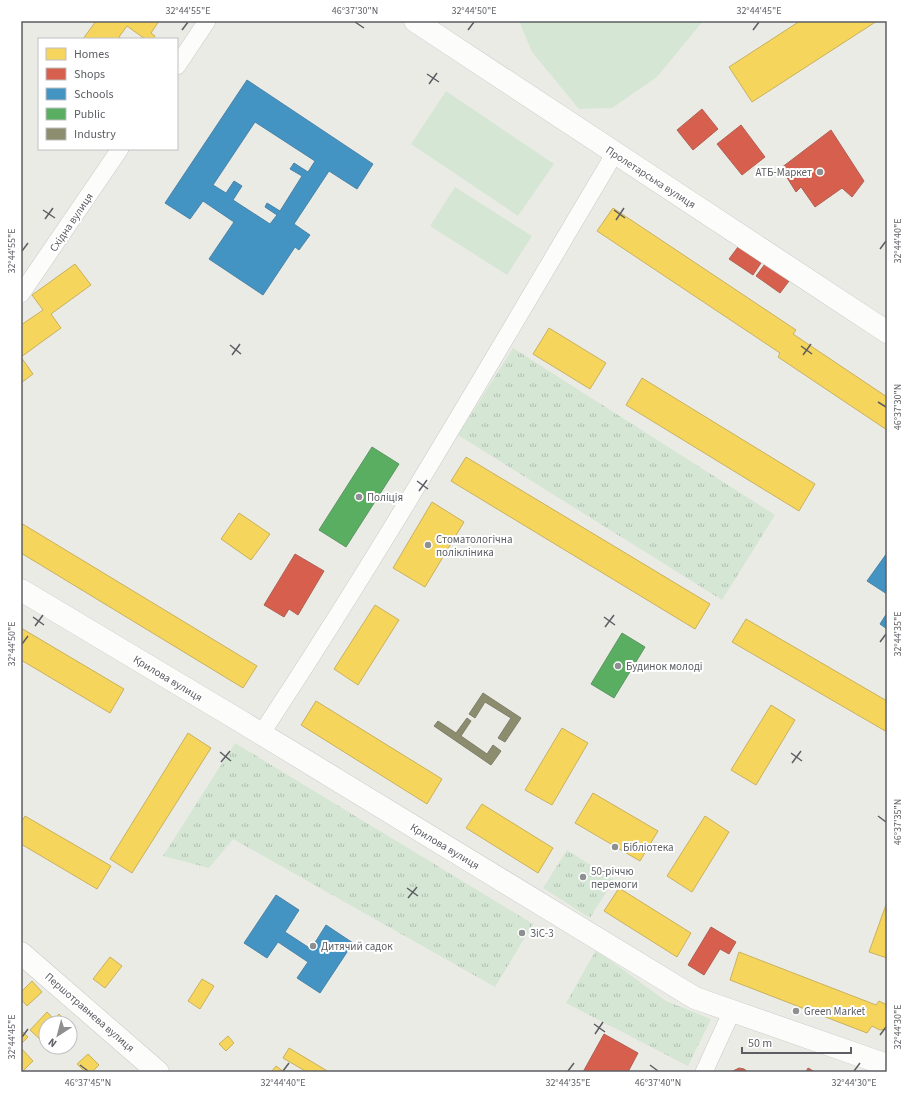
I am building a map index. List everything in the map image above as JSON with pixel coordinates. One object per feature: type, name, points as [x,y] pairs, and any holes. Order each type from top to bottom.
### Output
[{"type":"street","points":[[178,64],[207,21]]},
{"type":"street","name":"Пролетарська вулиця","points":[[414,21],[887,332]]},
{"type":"street","name":"Східна вулиця","points":[[21,294],[119,150]]},
{"type":"street","points":[[261,734],[301,673],[423,477],[615,153]]},
{"type":"street","name":"Крилова вулиця","points":[[21,590],[695,998],[887,1065]]},
{"type":"street","name":"Першотравнева вулиця","points":[[21,953],[158,1072]]},
{"type":"street","points":[[704,1072],[732,1011]]},
{"type":"green space","points":[[519,21],[703,21],[657,77],[612,108],[579,109],[532,52]]},
{"type":"green space","points":[[446,91],[554,164],[518,216],[411,144]]},
{"type":"green space","points":[[455,187],[532,236],[507,275],[430,226]]},
{"type":"green space","points":[[513,348],[775,515],[722,600],[458,435]]},
{"type":"green space","points":[[235,743],[533,924],[495,987],[233,839],[209,868],[163,856]]},
{"type":"green space","points":[[567,850],[614,880],[590,918],[543,888]]},
{"type":"green space","points":[[596,950],[666,1001],[711,1019],[688,1066],[566,1003]]},
{"type":"building: Homes","points":[[96,21],[159,21],[151,33],[155,36],[154,38],[144,38],[127,26],[119,37],[120,38],[84,38]]},
{"type":"building: Homes","points":[[800,21],[877,21],[752,102],[729,67]]},
{"type":"building: Homes","points":[[613,208],[796,330],[793,334],[887,397],[887,430],[778,357],[780,353],[597,231]]},
{"type":"building: Homes","points":[[75,264],[91,285],[51,314],[61,328],[21,357],[21,325],[43,310],[32,295]]},
{"type":"building: Homes","points":[[549,328],[606,363],[590,389],[533,354]]},
{"type":"building: Homes","points":[[21,357],[33,374],[21,383]]},
{"type":"building: Homes","points":[[642,378],[815,484],[799,511],[626,405]]},
{"type":"building: Homes","points":[[466,457],[710,604],[695,629],[451,481]]},
{"type":"building: Homes","name":"Стоматологічна полікліника","points":[[432,502],[464,522],[425,587],[393,568]]},
{"type":"building: Homes","points":[[239,513],[270,534],[251,560],[221,539]]},
{"type":"building: Homes","points":[[21,523],[257,666],[243,688],[21,553]]},
{"type":"building: Homes","points":[[375,605],[399,620],[358,685],[334,669]]},
{"type":"building: Homes","points":[[746,619],[887,701],[887,732],[732,642]]},
{"type":"building: Homes","points":[[21,628],[124,689],[110,713],[21,660]]},
{"type":"building: Homes","points":[[316,701],[442,779],[427,804],[301,725]]},
{"type":"building: Homes","points":[[771,705],[795,720],[756,785],[731,770]]},
{"type":"building: Homes","points":[[562,728],[588,743],[552,805],[525,790]]},
{"type":"building: Homes","points":[[188,733],[211,748],[132,873],[110,859]]},
{"type":"building: Homes","points":[[593,793],[658,831],[640,861],[575,823]]},
{"type":"building: Homes","points":[[482,804],[553,848],[538,873],[466,828]]},
{"type":"building: Homes","points":[[25,816],[111,866],[97,889],[21,844],[21,823]]},
{"type":"building: Homes","points":[[705,816],[729,832],[692,892],[667,876]]},
{"type":"building: Homes","points":[[619,888],[691,933],[677,957],[604,911]]},
{"type":"building: Homes","points":[[887,902],[887,958],[869,952]]},
{"type":"building: Homes","points":[[739,952],[876,1005],[879,1001],[887,1005],[887,1029],[880,1030],[872,1026],[867,1033],[730,980]]},
{"type":"building: Homes","points":[[110,957],[122,966],[105,988],[93,979]]},
{"type":"building: Homes","points":[[202,979],[214,986],[200,1009],[188,1001]]},
{"type":"building: Homes","points":[[32,981],[42,992],[27,1006],[21,999],[21,992]]},
{"type":"building: Homes","points":[[38,1022],[38,1037],[30,1030]]},
{"type":"building: Homes","points":[[21,1030],[28,1037],[21,1044]]},
{"type":"building: Homes","points":[[228,1036],[234,1043],[226,1051],[219,1044]]},
{"type":"building: Homes","points":[[21,1048],[33,1061],[22,1072],[21,1072]]},
{"type":"building: Homes","points":[[289,1048],[329,1072],[307,1072],[283,1058]]},
{"type":"building: Homes","points":[[88,1054],[99,1065],[92,1072],[85,1072],[77,1064]]},
{"type":"building: Homes","points":[[276,1066],[284,1072],[271,1072]]},
{"type":"building: Shops","points":[[702,109],[718,129],[693,150],[677,130]]},
{"type":"building: Shops","points":[[741,125],[765,157],[742,175],[717,144]]},
{"type":"building: Shops","name":"АТБ-Маркет","points":[[831,130],[864,181],[852,197],[842,188],[815,207],[801,187],[796,192],[781,168]]},
{"type":"building: Shops","points":[[738,247],[761,263],[753,275],[729,259]]},
{"type":"building: Shops","points":[[765,264],[789,281],[780,293],[756,276]]},
{"type":"building: Shops","points":[[295,554],[324,571],[298,615],[289,609],[284,617],[264,605]]},
{"type":"building: Shops","points":[[711,927],[736,942],[729,954],[720,949],[704,975],[688,965]]},
{"type":"building: Shops","points":[[604,1034],[638,1053],[628,1072],[583,1072]]},
{"type":"building: Shops","points":[[739,1068],[744,1069],[748,1072],[731,1072]]},
{"type":"building: Shops","points":[[808,1068],[815,1072],[806,1072]]},
{"type":"building: Schools","points":[[247,80],[373,164],[357,189],[329,171],[294,224],[310,235],[299,250],[295,247],[263,295],[209,259],[234,222],[203,201],[190,219],[165,203]],"holes":[[[255,122],[315,161],[308,172],[294,163],[290,169],[302,176],[280,211],[267,203],[265,207],[277,215],[270,224],[233,200],[242,186],[234,181],[226,193],[213,185]]]},
{"type":"building: Schools","points":[[887,553],[887,594],[867,581]]},
{"type":"building: Schools","points":[[887,613],[887,629],[880,624]]},
{"type":"building: Schools","points":[[276,895],[299,910],[285,932],[311,949],[326,925],[353,943],[320,993],[297,978],[308,962],[278,942],[267,958],[244,943]]},
{"type":"building: Public","name":"Поліція","points":[[372,447],[399,464],[346,547],[319,530]]},
{"type":"building: Public","name":"Будинок молоді","points":[[622,633],[645,647],[614,698],[591,684]]},
{"type":"building: Industry","points":[[483,693],[521,718],[505,742],[498,738],[511,718],[485,702],[475,718],[469,714]]},
{"type":"building: Industry","points":[[467,718],[471,721],[461,736],[487,754],[493,745],[501,751],[491,765],[434,726],[438,721],[456,733]]},
{"type":"place","name":"АТБ-Маркет","points":[[820,172]]},
{"type":"place","name":"Поліція","points":[[359,497]]},
{"type":"place","name":"Стоматологічна полікліника","points":[[428,545]]},
{"type":"place","name":"Будинок молоді","points":[[618,666]]},
{"type":"place","name":"Бібліотека","points":[[615,847]]},
{"type":"place","name":"50-річчю перемоги","points":[[583,877]]},
{"type":"place","name":"ЗіС-3","points":[[522,933]]},
{"type":"place","name":"Дитячий садок","points":[[313,946]]},
{"type":"place","name":"Green Market","points":[[796,1011]]}]
